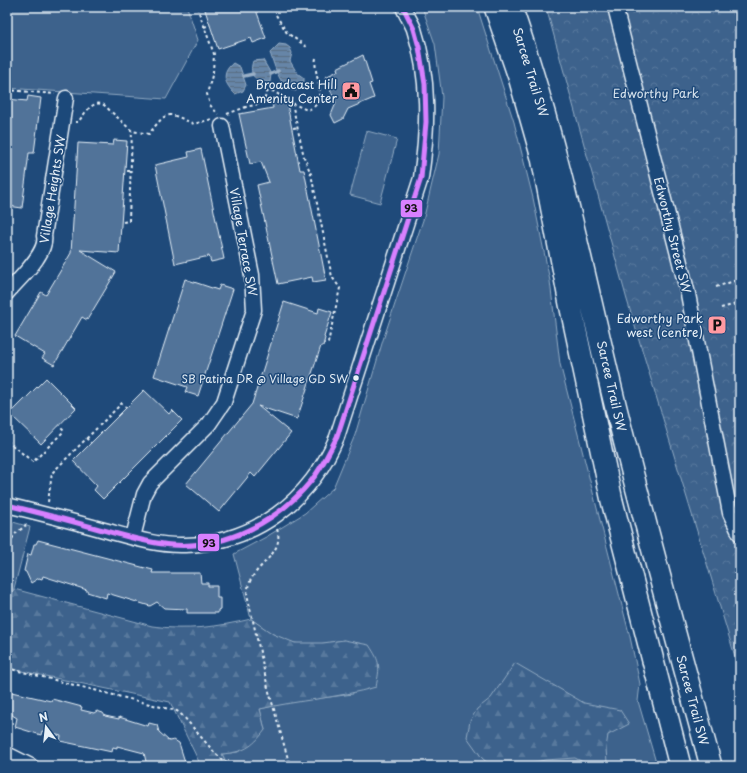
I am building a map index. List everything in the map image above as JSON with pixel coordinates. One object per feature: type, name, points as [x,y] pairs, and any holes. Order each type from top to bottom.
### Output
[{"type":"highway","name":"Sarcee Trail SW","points":[[495,7],[519,77],[542,158],[571,311],[612,501],[680,766]]},
{"type":"highway","name":"Sarcee Trail SW","points":[[511,7],[537,88],[564,183],[614,399],[711,766]]},
{"type":"street","points":[[7,505],[133,537],[168,544],[184,545],[213,542],[242,534],[271,519],[296,500],[309,486],[332,450],[421,178],[426,144],[426,84],[424,69],[414,30],[404,7]]},
{"type":"street","name":"Edworthy Street SW","points":[[615,7],[688,294],[730,513],[740,534]]},
{"type":"street","name":"Village Heights SW","points":[[7,293],[35,261],[44,246],[44,236],[66,98]]},
{"type":"street","name":"Village Terrace SW","points":[[133,537],[144,494],[150,483],[209,424],[224,402],[254,310],[252,275],[220,121]]},
{"type":"street","points":[[7,754],[31,766]]},
{"type":"path","points":[[197,7],[215,61],[207,99],[220,121]]},
{"type":"path","points":[[257,8],[261,7]]},
{"type":"path","points":[[276,15],[287,33],[307,47]]},
{"type":"path","points":[[204,27],[210,25]]},
{"type":"path","points":[[62,122],[78,122],[94,104],[100,102],[104,104],[132,131],[148,134],[158,122],[167,115],[174,114],[194,124],[220,121],[246,107],[263,103],[267,92],[273,91],[292,103],[307,110],[319,104],[321,95],[314,67],[316,58]]},
{"type":"path","points":[[7,90],[56,94],[66,98]]},
{"type":"path","points":[[292,103],[332,277],[340,288],[328,343],[324,343]]},
{"type":"path","points":[[293,128],[298,127]]},
{"type":"path","points":[[124,222],[129,221],[132,171],[132,131]]},
{"type":"path","points":[[127,171],[132,171]]},
{"type":"path","points":[[322,249],[326,248]]},
{"type":"path","points":[[716,287],[740,279]]},
{"type":"path","points":[[721,308],[740,304]]},
{"type":"path","points":[[46,515],[52,473],[122,403],[126,408]]},
{"type":"path","points":[[7,441],[33,462],[64,431],[59,426]]},
{"type":"path","points":[[86,438],[91,443]]},
{"type":"path","points":[[7,550],[14,535],[25,526],[29,511]]},
{"type":"path","points":[[271,519],[279,535],[278,541],[273,553],[253,575],[248,584],[247,594],[268,688],[290,766]]},
{"type":"path","points":[[7,668],[177,711],[214,752],[229,766]]},
{"type":"green space","points":[[7,7],[187,7],[198,40],[166,99],[7,88]]},
{"type":"green space","points":[[422,7],[477,7],[514,122],[533,198],[550,281],[560,364],[630,637],[640,684],[638,701],[657,766],[228,766],[222,754],[238,752],[265,730],[260,709],[290,702],[353,694],[344,640],[313,644],[295,643],[266,630],[251,619],[234,554],[266,537],[305,513],[333,488],[355,435],[383,340],[424,217],[439,154],[442,97],[435,44]]},
{"type":"green space","name":"Edworthy Park","points":[[546,7],[740,7],[740,673],[627,300]]},
{"type":"green space","points":[[367,131],[397,139],[380,203],[350,195]]},
{"type":"green space","points":[[13,522],[30,527],[7,615],[7,546]]},
{"type":"green space","points":[[14,589],[152,626],[190,628],[226,624],[251,619],[273,634],[295,643],[323,643],[344,640],[369,645],[378,661],[379,669],[376,687],[347,694],[260,709],[265,730],[256,741],[246,748],[236,752],[222,754],[228,766],[201,766],[170,702],[7,668],[7,615]]},
{"type":"green space","points":[[515,663],[584,703],[620,710],[629,724],[608,735],[606,748],[607,763],[585,763],[575,758],[545,760],[516,766],[491,766],[482,758],[467,737],[470,721],[477,709],[491,698]]},
{"type":"shaded area","points":[[279,44],[286,45],[290,48],[292,53],[290,61],[297,73],[304,78],[304,82],[296,91],[290,90],[282,82],[270,53]]},
{"type":"shaded area","points":[[263,60],[271,74],[270,82],[261,81],[252,74],[253,61]]},
{"type":"shaded area","points":[[233,63],[240,67],[246,85],[243,91],[235,94],[225,79],[226,71]]},
{"type":"building","points":[[204,7],[255,7],[266,38],[253,43],[251,38],[218,49]]},
{"type":"building","name":"Broadcast Hill Amenity Center","points":[[363,55],[372,83],[369,84],[374,98],[348,109],[343,119],[335,123],[331,115],[336,103],[325,77],[338,71],[337,68]]},
{"type":"building","points":[[28,96],[41,98],[34,153],[29,153],[22,208],[8,206],[9,201],[7,201],[7,99],[27,101]]},
{"type":"building","points":[[286,99],[300,170],[304,170],[326,280],[313,282],[312,277],[278,284],[257,185],[269,182],[261,162],[250,164],[239,114],[273,108],[272,102]]},
{"type":"building","points":[[114,140],[127,141],[119,253],[80,250],[116,272],[87,320],[82,317],[54,365],[42,358],[45,354],[15,336],[41,292],[46,295],[71,253],[78,143],[113,145]]},
{"type":"building","points":[[201,149],[224,259],[211,262],[209,256],[175,264],[155,165],[189,157],[188,152]]},
{"type":"building","points":[[185,279],[218,290],[220,285],[233,289],[198,396],[185,392],[187,387],[154,376]]},
{"type":"building","points":[[284,302],[318,313],[319,308],[332,312],[324,337],[323,346],[321,346],[297,419],[258,406],[291,433],[255,477],[251,473],[219,512],[186,484],[252,404]]},
{"type":"building","points":[[46,378],[76,408],[41,444],[10,414]]},
{"type":"building","points":[[144,390],[169,414],[172,410],[182,420],[103,499],[94,490],[97,486],[73,461]]},
{"type":"building","points":[[38,540],[153,570],[152,573],[200,573],[201,583],[208,583],[208,586],[217,586],[217,598],[220,598],[220,609],[218,610],[218,613],[187,613],[187,609],[164,608],[157,602],[150,606],[107,593],[106,598],[87,592],[87,590],[43,576],[42,579],[39,578],[31,583],[26,572],[24,571],[28,554],[31,555],[34,544],[36,544]]},
{"type":"building","points":[[7,691],[51,701],[52,699],[82,707],[81,710],[94,713],[97,711],[103,713],[105,716],[119,719],[119,717],[148,726],[149,723],[157,725],[159,732],[169,741],[174,740],[179,743],[185,762],[172,766],[147,766],[144,753],[117,746],[117,748],[113,747],[112,752],[60,741],[61,736],[42,731],[41,735],[15,727],[17,718],[12,715],[12,713],[7,712]]},
{"type":"waterway","points":[[271,74],[278,71]]},
{"type":"waterway","points":[[244,76],[253,74]]},
{"type":"transit line","name":"93","points":[[7,505],[142,540],[162,544],[192,545],[212,542],[249,530],[283,509],[315,476],[337,437],[421,178],[426,122],[425,84],[419,47],[414,29],[403,7]]},
{"type":"place","name":"Broadcast Hill Amenity Center","points":[[351,91]]},
{"type":"place","name":"Edworthy Park west (centre)","points":[[717,325]]},
{"type":"place","name":"SB Patina DR @ Village GD SW","points":[[356,378]]}]
